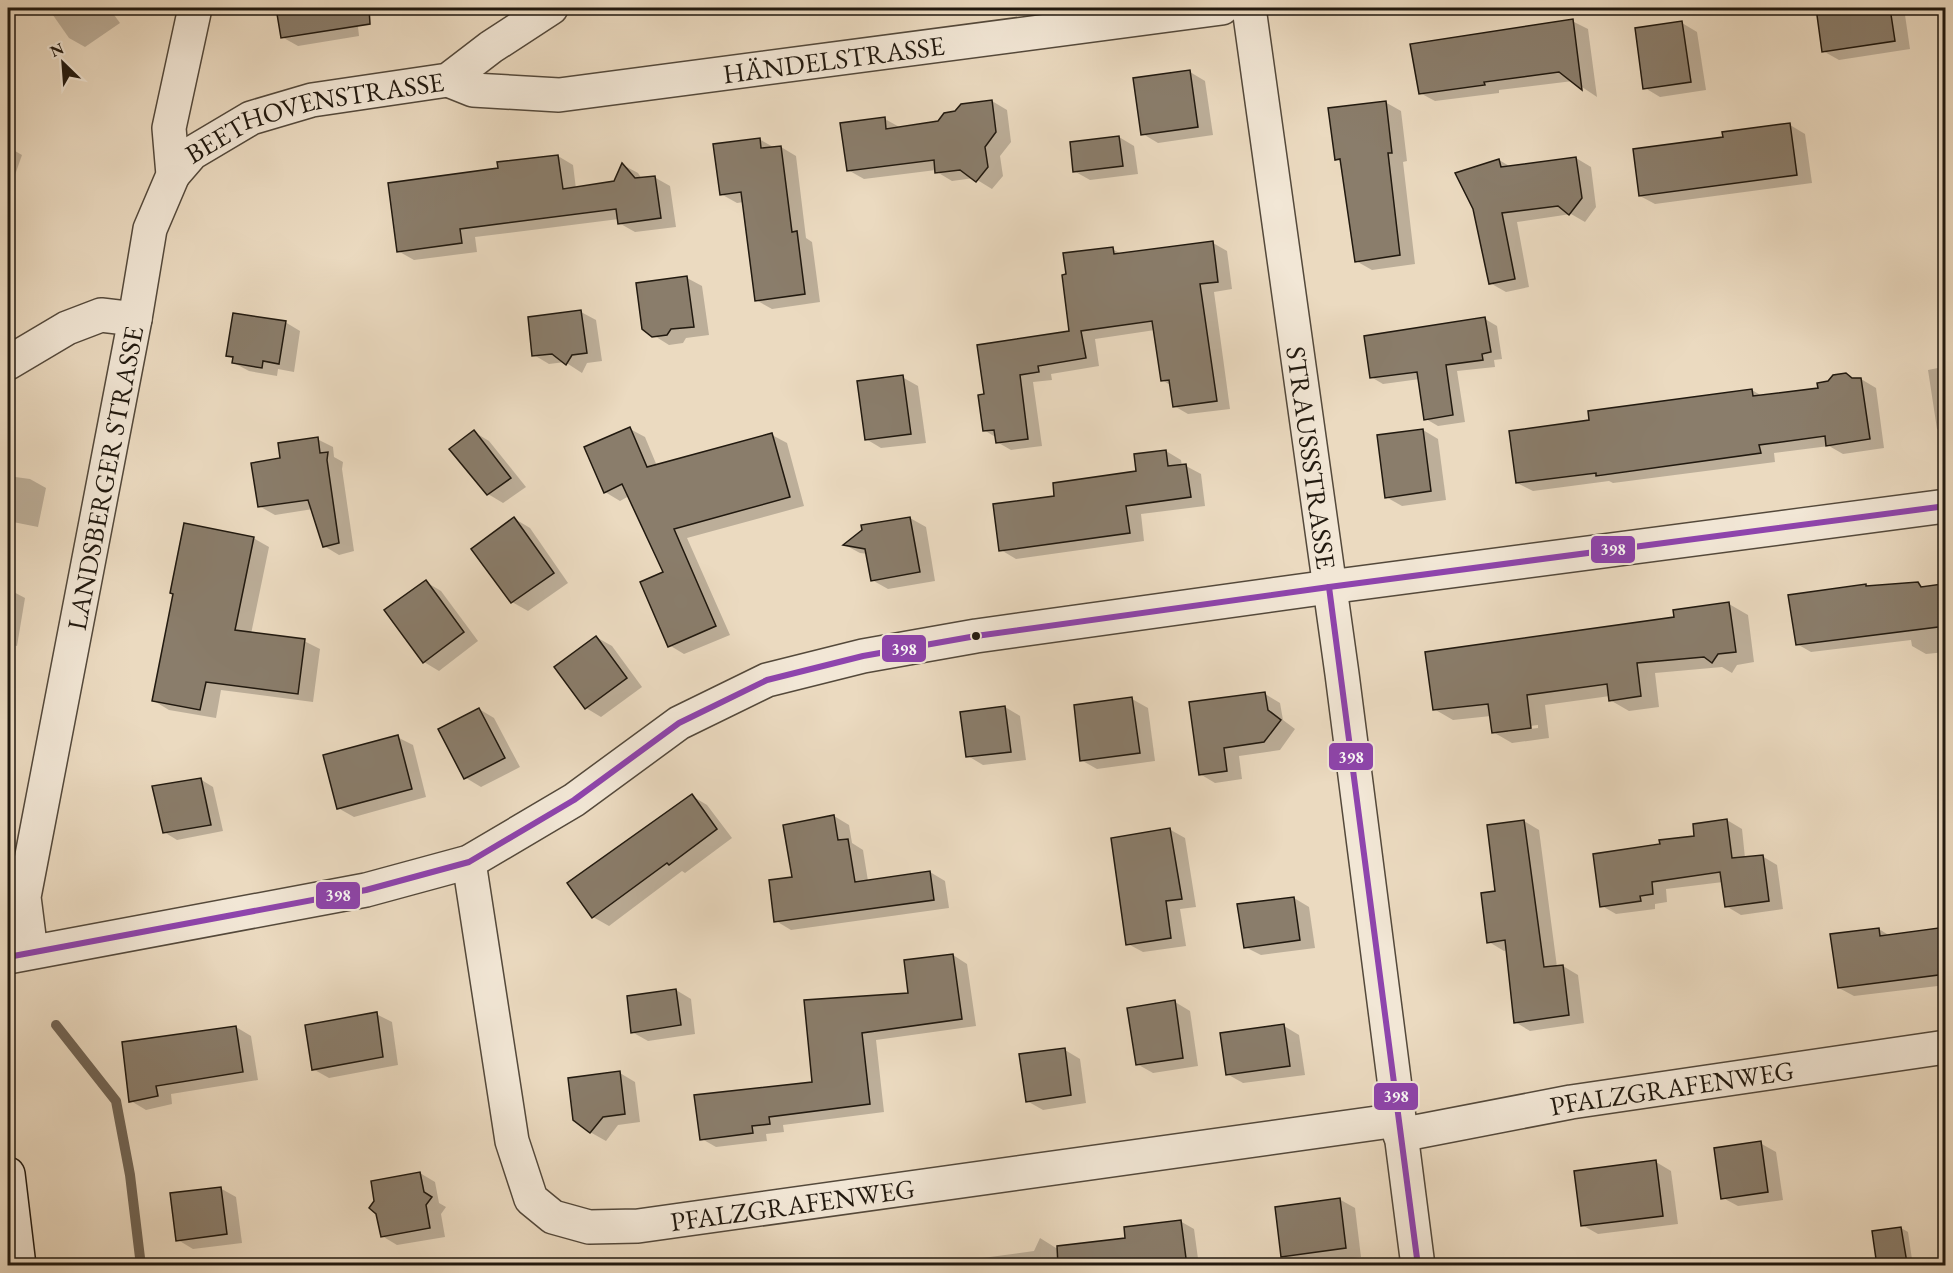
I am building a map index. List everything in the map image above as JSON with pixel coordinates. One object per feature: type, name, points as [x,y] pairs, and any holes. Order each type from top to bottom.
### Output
[{"type":"street","name":"LANDSBERGER STRASSE","points":[[19,955],[24,897],[135,319],[150,229],[173,175],[169,128],[195,8]]},
{"type":"street","name":"BEETHOVENSTRASSE","points":[[173,175],[192,153],[251,118],[312,100],[448,80],[491,46],[551,8]]},
{"type":"street","name":"HÄNDELSTRASSE","points":[[448,80],[473,90],[559,95],[1222,8]]},
{"type":"street","name":"STRAUSSSTRASSE","points":[[1250,8],[1418,1266]]},
{"type":"street","points":[[8,363],[67,328],[101,315],[135,319]]},
{"type":"street","points":[[19,955],[366,890],[470,862],[574,800],[679,723],[767,680],[863,656],[976,636],[1329,587],[1946,506]]},
{"type":"street","name":"PFALZGRAFENWEG","points":[[470,862],[512,1141],[531,1198],[553,1217],[589,1227],[638,1226],[1399,1127],[1946,1047]]},
{"type":"street","points":[[8,1174],[19,1266]]},
{"type":"building","points":[[276,8],[369,8],[370,24],[281,38]]},
{"type":"building","points":[[1816,8],[1890,8],[1895,41],[1822,52]]},
{"type":"building","points":[[1573,19],[1582,90],[1559,72],[1419,94],[1410,44]]},
{"type":"building","points":[[1682,21],[1691,82],[1643,89],[1635,28]]},
{"type":"building","points":[[1190,70],[1198,127],[1141,135],[1133,78]]},
{"type":"building","points":[[992,100],[996,132],[985,147],[988,167],[976,182],[960,170],[935,173],[934,160],[847,171],[840,123],[885,117],[886,129],[938,121],[944,113],[955,111],[961,104]]},
{"type":"building","points":[[1386,101],[1392,153],[1388,153],[1400,255],[1355,262],[1340,159],[1335,160],[1328,108]]},
{"type":"building","points":[[1790,123],[1797,175],[1639,196],[1633,149],[1723,137],[1722,132]]},
{"type":"building","points":[[1119,136],[1123,166],[1073,172],[1070,142]]},
{"type":"building","points":[[760,138],[761,148],[781,146],[792,232],[797,231],[805,294],[755,301],[741,192],[720,195],[713,144]]},
{"type":"building","points":[[558,155],[563,189],[614,181],[622,163],[635,178],[655,176],[661,218],[618,224],[616,209],[460,229],[462,243],[397,252],[388,183],[498,168],[497,162]]},
{"type":"building","points":[[1576,157],[1582,198],[1569,215],[1558,206],[1502,213],[1515,279],[1489,284],[1473,209],[1455,173],[1499,159],[1501,167]]},
{"type":"building","points":[[1213,241],[1218,282],[1200,284],[1217,401],[1173,407],[1169,380],[1161,381],[1152,321],[1081,331],[1086,358],[1038,366],[1039,372],[1020,375],[1028,439],[996,443],[994,430],[983,431],[978,395],[984,394],[977,345],[1069,331],[1062,275],[1066,274],[1063,253],[1113,247],[1114,254]]},
{"type":"building","points":[[687,276],[694,327],[671,329],[667,335],[652,337],[642,329],[636,283]]},
{"type":"building","points":[[581,310],[587,353],[572,355],[566,365],[552,354],[532,356],[528,317]]},
{"type":"building","points":[[233,313],[286,321],[279,364],[263,361],[262,368],[232,363],[233,357],[226,356]]},
{"type":"building","points":[[1485,317],[1491,352],[1482,354],[1483,360],[1446,365],[1453,415],[1424,420],[1417,372],[1370,378],[1364,336]]},
{"type":"building","points":[[1846,373],[1852,378],[1861,378],[1870,439],[1826,446],[1825,436],[1759,445],[1761,453],[1596,476],[1596,473],[1516,483],[1509,431],[1589,420],[1588,411],[1752,389],[1753,396],[1818,388],[1817,383],[1828,381],[1833,375]]},
{"type":"building","points":[[903,375],[911,434],[865,440],[857,381]]},
{"type":"building","points":[[630,427],[647,467],[772,433],[790,497],[674,529],[716,626],[668,647],[640,582],[663,572],[622,484],[604,493],[584,447]]},
{"type":"building","points":[[1423,429],[1431,491],[1385,498],[1377,435]]},
{"type":"building","points":[[474,430],[511,478],[487,495],[449,449]]},
{"type":"building","points":[[318,437],[320,453],[328,452],[327,460],[339,543],[323,547],[308,500],[258,507],[251,463],[280,458],[278,443]]},
{"type":"building","points":[[1166,450],[1168,466],[1186,464],[1191,497],[1126,506],[1130,533],[999,551],[993,504],[1054,496],[1053,483],[1136,471],[1134,454]]},
{"type":"building","points":[[514,517],[554,573],[511,603],[471,549]]},
{"type":"building","points":[[910,517],[920,572],[871,581],[865,549],[843,545],[862,530],[861,525]]},
{"type":"building","points":[[184,523],[254,537],[235,630],[305,639],[298,694],[206,682],[200,710],[152,701]]},
{"type":"building","points":[[426,580],[464,632],[423,663],[384,610]]},
{"type":"building","points":[[1918,582],[1921,587],[1942,584],[1946,626],[1796,645],[1788,595],[1866,584],[1866,586]]},
{"type":"building","points":[[1729,602],[1736,652],[1718,654],[1712,663],[1704,657],[1637,663],[1641,696],[1609,701],[1607,684],[1527,695],[1531,728],[1492,733],[1488,704],[1433,710],[1425,652],[1674,617],[1673,610]]},
{"type":"building","points":[[596,636],[627,678],[585,709],[554,667]]},
{"type":"building","points":[[1265,692],[1268,710],[1281,720],[1264,742],[1224,748],[1227,771],[1199,775],[1189,702]]},
{"type":"building","points":[[1132,697],[1140,753],[1080,761],[1074,705]]},
{"type":"building","points":[[1005,706],[1011,752],[966,757],[960,712]]},
{"type":"building","points":[[479,708],[505,758],[464,779],[438,729]]},
{"type":"building","points":[[398,735],[412,789],[337,809],[323,755]]},
{"type":"building","points":[[201,778],[211,825],[163,833],[152,786]]},
{"type":"building","points":[[692,794],[717,829],[592,918],[567,883]]},
{"type":"building","points":[[834,815],[838,840],[848,839],[855,882],[930,871],[934,900],[774,922],[769,880],[792,877],[783,825]]},
{"type":"building","points":[[1727,819],[1732,858],[1763,855],[1769,901],[1725,907],[1720,872],[1652,882],[1653,894],[1640,896],[1641,901],[1600,907],[1593,854],[1660,844],[1659,840],[1694,836],[1693,824]]},
{"type":"building","points":[[1524,820],[1544,967],[1563,965],[1569,1015],[1514,1023],[1505,940],[1487,943],[1481,893],[1495,891],[1487,825]]},
{"type":"building","points":[[1170,828],[1182,899],[1166,901],[1171,938],[1126,945],[1111,838]]},
{"type":"building","points":[[1294,897],[1300,940],[1244,948],[1237,904]]},
{"type":"building","points":[[1946,927],[1946,974],[1838,988],[1830,934],[1879,928],[1880,936]]},
{"type":"building","points":[[953,954],[962,1019],[862,1033],[870,1104],[769,1117],[770,1124],[752,1126],[753,1133],[700,1140],[694,1095],[812,1082],[804,1000],[908,993],[904,960]]},
{"type":"building","points":[[676,989],[681,1025],[631,1033],[627,996]]},
{"type":"building","points":[[1175,1000],[1183,1058],[1136,1065],[1127,1008]]},
{"type":"building","points":[[377,1012],[383,1057],[312,1070],[305,1025]]},
{"type":"building","points":[[1284,1024],[1290,1066],[1226,1075],[1220,1033]]},
{"type":"building","points":[[236,1026],[243,1072],[156,1086],[158,1096],[129,1102],[122,1042]]},
{"type":"building","points":[[1065,1048],[1071,1095],[1026,1102],[1019,1054]]},
{"type":"building","points":[[620,1071],[625,1114],[603,1117],[590,1133],[573,1120],[568,1078]]},
{"type":"building","points":[[1761,1141],[1768,1192],[1721,1199],[1714,1148]]},
{"type":"building","points":[[1656,1160],[1663,1216],[1581,1226],[1574,1171]]},
{"type":"building","points":[[420,1172],[424,1192],[432,1197],[426,1205],[430,1228],[381,1237],[376,1214],[369,1208],[374,1201],[371,1181]]},
{"type":"building","points":[[221,1187],[227,1234],[176,1241],[170,1193]]},
{"type":"building","points":[[1340,1198],[1346,1248],[1281,1257],[1275,1207]]},
{"type":"building","points":[[1181,1220],[1187,1266],[1058,1266],[1057,1246],[1125,1238],[1124,1227]]},
{"type":"building","points":[[1901,1227],[1907,1263],[1877,1266],[1872,1231]]},
{"type":"waterway","points":[[56,1025],[116,1101],[130,1175],[141,1266]]},
{"type":"transit line","name":"398","points":[[8,957],[366,890],[469,862],[574,800],[679,723],[767,680],[863,656],[976,636],[1329,587],[1946,506]]},
{"type":"transit line","name":"398","points":[[1329,587],[1418,1266]]}]
